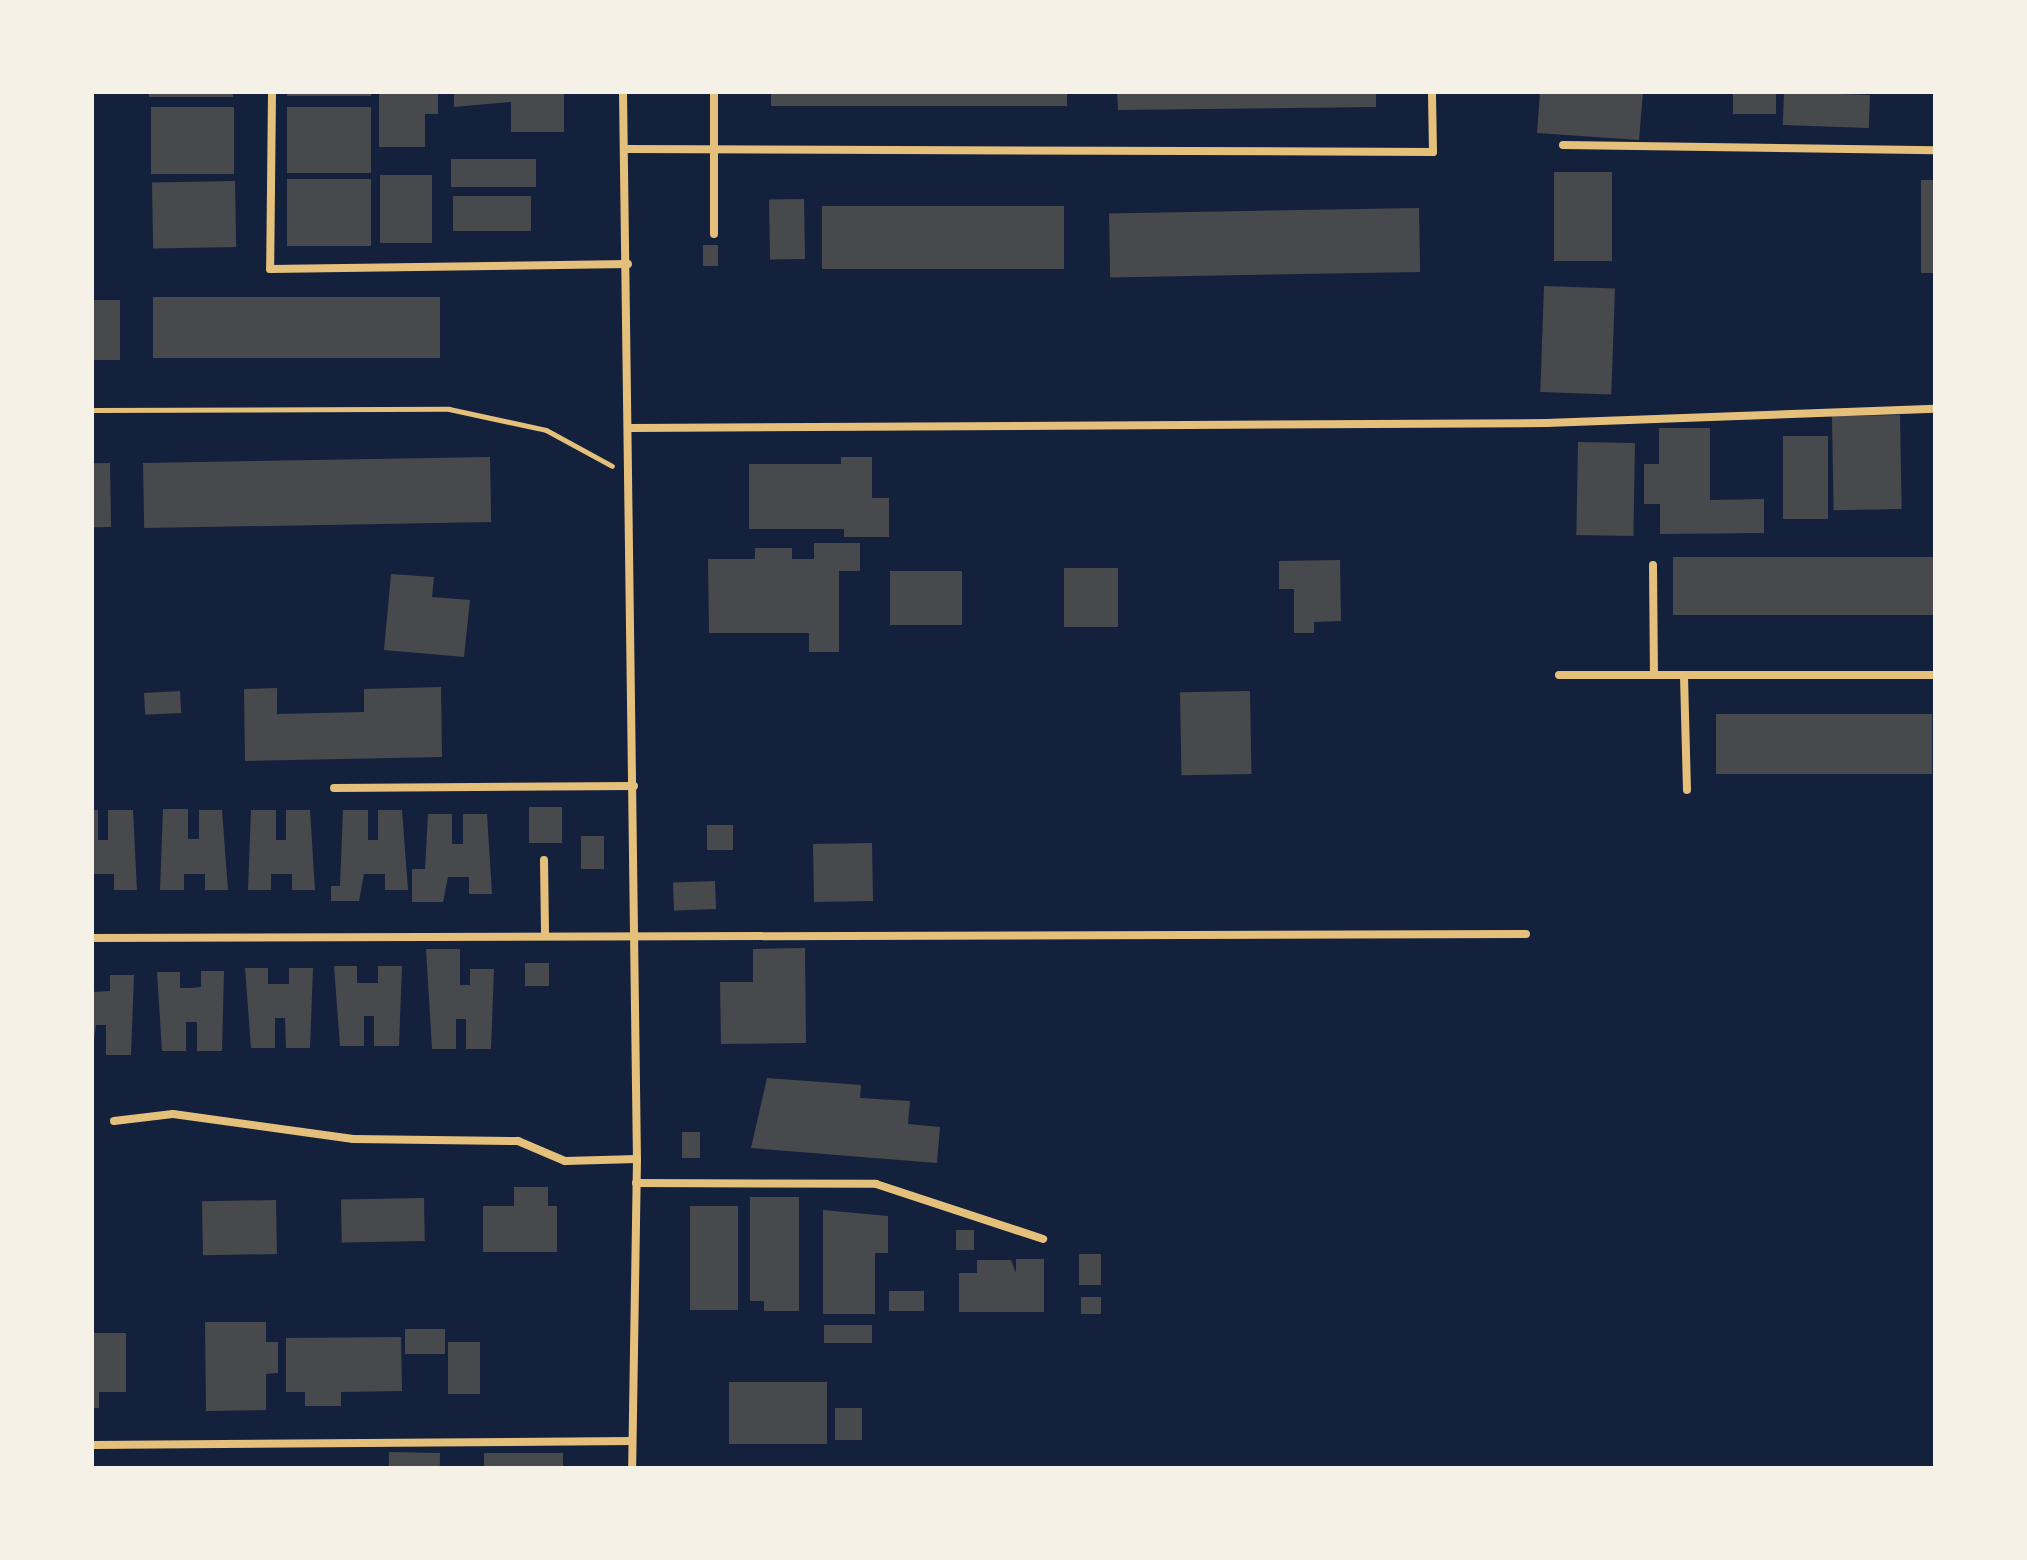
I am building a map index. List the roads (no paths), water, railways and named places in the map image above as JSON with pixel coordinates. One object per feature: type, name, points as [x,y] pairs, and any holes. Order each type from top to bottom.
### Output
[{"type":"street","points":[[272,92],[270,269],[628,264]]},
{"type":"street","points":[[623,92],[631,428],[637,1159],[632,1468]]},
{"type":"street","points":[[714,92],[714,234]]},
{"type":"street","points":[[625,149],[1433,152],[1432,92]]},
{"type":"street","points":[[1563,145],[1935,150]]},
{"type":"street","points":[[631,428],[1546,423],[1935,409]]},
{"type":"street","points":[[1653,565],[1654,675]]},
{"type":"street","points":[[1559,675],[1935,675]]},
{"type":"street","points":[[1684,676],[1687,790]]},
{"type":"street","points":[[334,788],[634,786]]},
{"type":"street","points":[[544,860],[545,936]]},
{"type":"street","points":[[92,938],[1526,934]]},
{"type":"street","points":[[114,1121],[173,1114],[353,1139],[518,1141],[565,1161],[637,1159]]},
{"type":"street","points":[[636,1183],[876,1184],[1043,1239]]},
{"type":"street","points":[[92,1445],[632,1441]]}]
